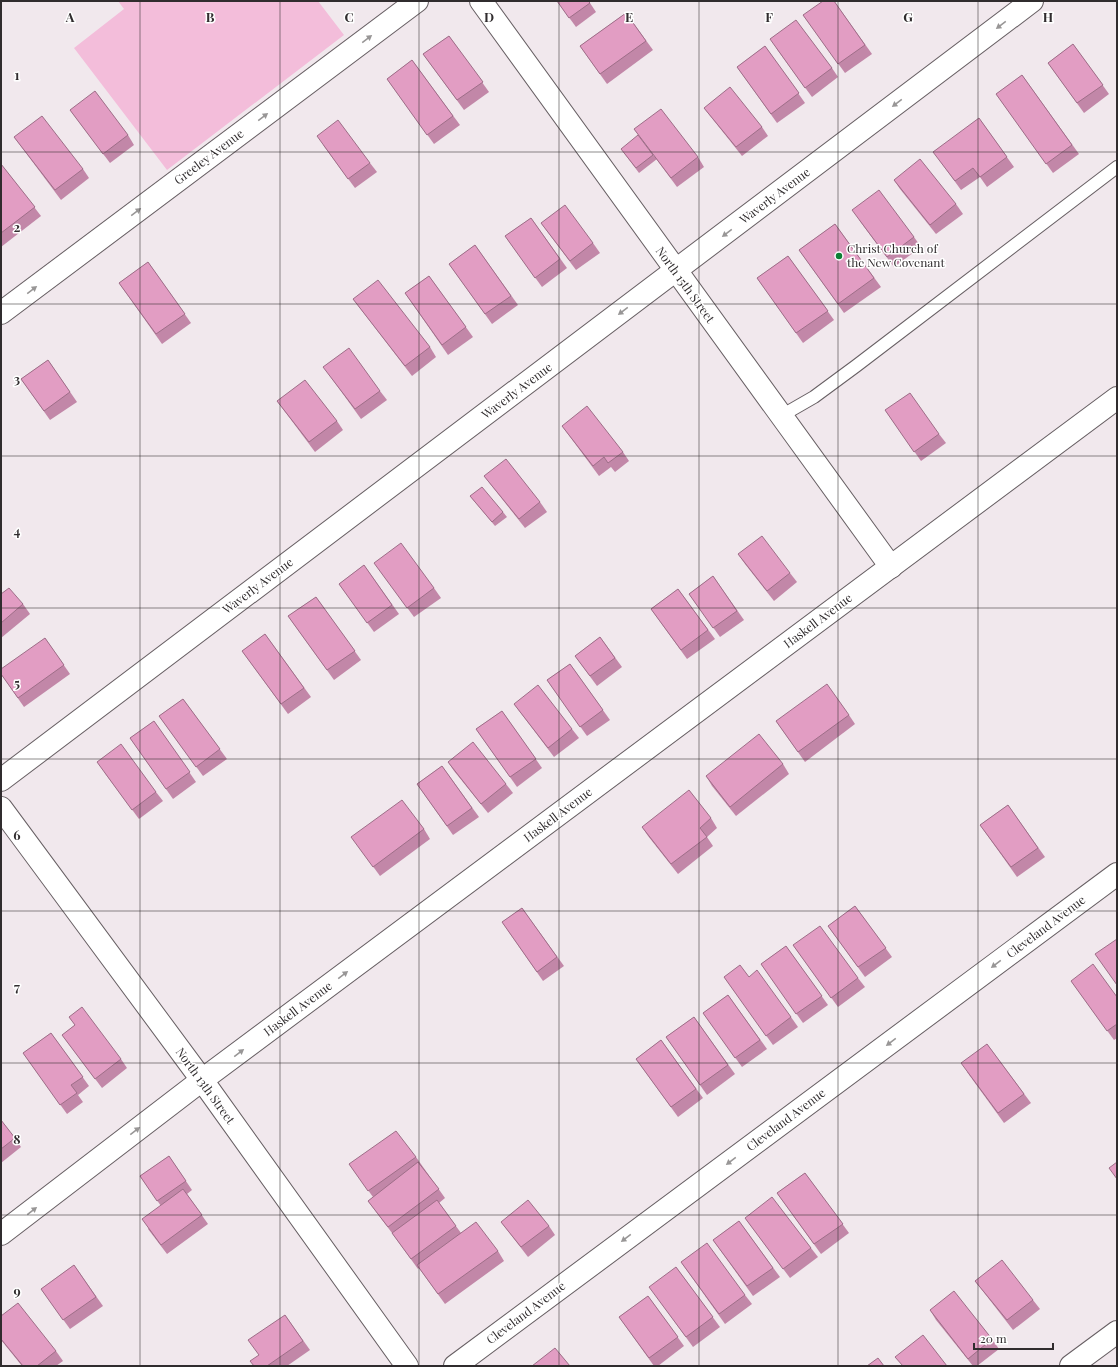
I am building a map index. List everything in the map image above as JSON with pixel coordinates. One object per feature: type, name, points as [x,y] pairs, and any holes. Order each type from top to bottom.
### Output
[{"type":"street","name":"Greeley Avenue","points":[[1,313],[417,1]]},
{"type":"street","name":"North 15th Street","points":[[481,1],[675,272],[891,567]]},
{"type":"street","name":"Waverly Avenue","points":[[1,780],[1032,1]]},
{"type":"street","name":"Haskell Avenue","points":[[1,1234],[202,1080],[1117,398]]},
{"type":"street","name":"North 13th Street","points":[[1,808],[202,1080],[407,1366]]},
{"type":"street","name":"Cleveland Avenue","points":[[454,1366],[1115,880]]},
{"type":"street","points":[[1071,1366],[1117,1332]]},
{"type":"lane","points":[[781,416],[814,397],[844,375],[1117,167]]},
{"type":"shaded area","points":[[118,1],[318,1],[344,35],[167,170],[74,48],[124,9]]},
{"type":"building","points":[[557,1],[588,1],[590,3],[569,18]]},
{"type":"building","points":[[823,1],[834,1],[865,45],[838,64],[803,15]]},
{"type":"building","points":[[626,13],[646,41],[600,74],[580,46]]},
{"type":"building","points":[[796,20],[832,68],[805,88],[770,39]]},
{"type":"building","points":[[449,36],[483,82],[457,100],[423,54]]},
{"type":"building","points":[[1073,44],[1103,85],[1077,103],[1048,63]]},
{"type":"building","points":[[765,46],[799,93],[771,114],[737,67]]},
{"type":"building","points":[[412,60],[453,116],[427,135],[387,79]]},
{"type":"building","points":[[1022,75],[1072,145],[1046,164],[996,94]]},
{"type":"building","points":[[730,87],[762,127],[736,147],[704,108]]},
{"type":"building","points":[[95,91],[128,135],[103,154],[70,110]]},
{"type":"building","points":[[661,109],[698,157],[671,178],[634,129]]},
{"type":"building","points":[[42,116],[83,169],[55,190],[14,137]]},
{"type":"building","points":[[979,118],[1007,157],[980,177],[973,168],[955,181],[933,152]]},
{"type":"building","points":[[338,120],[370,163],[348,179],[317,136]]},
{"type":"building","points":[[638,135],[653,155],[636,168],[621,149]]},
{"type":"building","points":[[920,159],[956,204],[930,225],[894,180]]},
{"type":"building","points":[[1,164],[35,207],[1,233]]},
{"type":"building","points":[[879,190],[914,237],[887,257],[852,210]]},
{"type":"building","points":[[565,205],[593,243],[570,261],[541,223]]},
{"type":"building","points":[[531,218],[560,259],[535,278],[505,236]]},
{"type":"building","points":[[835,224],[874,278],[838,304],[799,250]]},
{"type":"building","points":[[475,245],[511,296],[485,314],[449,264]]},
{"type":"building","points":[[788,256],[828,311],[796,333],[757,278]]},
{"type":"building","points":[[148,262],[185,314],[156,334],[119,283]]},
{"type":"building","points":[[429,276],[466,327],[442,345],[405,293]]},
{"type":"building","points":[[378,280],[430,347],[405,366],[353,299]]},
{"type":"building","points":[[349,348],[380,391],[355,409],[323,367]]},
{"type":"building","points":[[48,360],[70,392],[44,411],[21,379]]},
{"type":"building","points":[[305,380],[337,421],[309,442],[277,401]]},
{"type":"building","points":[[910,393],[939,434],[914,452],[885,410]]},
{"type":"building","points":[[587,406],[623,452],[608,463],[604,457],[593,466],[562,426]]},
{"type":"building","points":[[506,459],[540,502],[519,519],[484,476]]},
{"type":"building","points":[[482,487],[503,512],[492,522],[470,496]]},
{"type":"building","points":[[762,536],[790,573],[767,591],[738,554]]},
{"type":"building","points":[[401,543],[434,588],[407,608],[374,563]]},
{"type":"building","points":[[364,565],[392,605],[367,623],[339,584]]},
{"type":"building","points":[[713,576],[737,611],[713,628],[689,594]]},
{"type":"building","points":[[9,588],[23,604],[1,623],[1,594]]},
{"type":"building","points":[[678,589],[708,630],[681,650],[651,609]]},
{"type":"building","points":[[316,597],[355,651],[327,670],[288,616]]},
{"type":"building","points":[[265,634],[304,688],[281,704],[242,651]]},
{"type":"building","points":[[600,637],[615,658],[590,676],[575,656]]},
{"type":"building","points":[[45,638],[64,665],[18,698],[1,674],[1,669]]},
{"type":"building","points":[[570,664],[603,710],[580,727],[547,680]]},
{"type":"building","points":[[827,684],[849,715],[798,752],[776,721]]},
{"type":"building","points":[[538,685],[572,729],[548,748],[514,704]]},
{"type":"building","points":[[183,699],[220,749],[196,767],[159,716]]},
{"type":"building","points":[[502,711],[536,759],[510,777],[476,729]]},
{"type":"building","points":[[154,721],[190,772],[166,789],[130,738]]},
{"type":"building","points":[[759,734],[783,764],[730,807],[706,776]]},
{"type":"building","points":[[473,742],[506,784],[481,804],[448,762]]},
{"type":"building","points":[[121,744],[156,792],[132,810],[97,762]]},
{"type":"building","points":[[442,766],[472,808],[447,826],[417,784]]},
{"type":"building","points":[[689,790],[711,818],[700,828],[707,837],[671,864],[642,827]]},
{"type":"building","points":[[402,800],[424,829],[373,867],[351,837]]},
{"type":"building","points":[[1008,805],[1038,848],[1011,867],[980,825]]},
{"type":"building","points":[[855,906],[886,948],[858,967],[828,926]]},
{"type":"building","points":[[522,908],[557,957],[537,972],[502,922]]},
{"type":"building","points":[[820,926],[858,978],[831,998],[793,945]]},
{"type":"building","points":[[1117,939],[1117,985],[1095,954]]},
{"type":"building","points":[[786,946],[822,996],[796,1014],[761,964]]},
{"type":"building","points":[[1093,964],[1117,997],[1117,1024],[1107,1031],[1071,981]]},
{"type":"building","points":[[740,965],[749,977],[757,970],[791,1017],[766,1036],[724,977]]},
{"type":"building","points":[[728,995],[760,1040],[735,1058],[703,1013]]},
{"type":"building","points":[[82,1007],[121,1059],[95,1079],[62,1035],[75,1025],[69,1017]]},
{"type":"building","points":[[694,1017],[728,1065],[700,1085],[666,1037]]},
{"type":"building","points":[[51,1033],[83,1077],[71,1085],[77,1093],[60,1105],[23,1053]]},
{"type":"building","points":[[661,1040],[696,1089],[671,1107],[636,1059]]},
{"type":"building","points":[[987,1044],[1024,1094],[998,1113],[961,1063]]},
{"type":"building","points":[[1,1120],[15,1138],[1,1149]]},
{"type":"building","points":[[396,1131],[416,1157],[368,1191],[349,1164]]},
{"type":"building","points":[[169,1156],[186,1181],[157,1201],[140,1176]]},
{"type":"building","points":[[418,1162],[439,1189],[388,1227],[368,1201]]},
{"type":"building","points":[[1117,1162],[1117,1179],[1109,1168]]},
{"type":"building","points":[[805,1173],[843,1224],[814,1244],[777,1193]]},
{"type":"building","points":[[183,1189],[202,1215],[161,1245],[142,1219]]},
{"type":"building","points":[[772,1197],[811,1248],[783,1269],[745,1218]]},
{"type":"building","points":[[437,1200],[456,1226],[411,1259],[392,1233]]},
{"type":"building","points":[[528,1200],[549,1226],[521,1247],[501,1222]]},
{"type":"building","points":[[739,1221],[773,1268],[747,1286],[713,1240]]},
{"type":"building","points":[[476,1222],[498,1251],[438,1294],[417,1265]]},
{"type":"building","points":[[707,1243],[745,1295],[719,1314],[681,1262]]},
{"type":"building","points":[[1002,1260],[1033,1300],[1007,1320],[975,1281]]},
{"type":"building","points":[[74,1265],[96,1297],[63,1320],[41,1289]]},
{"type":"building","points":[[676,1267],[713,1317],[686,1337],[649,1287]]},
{"type":"building","points":[[954,1291],[992,1339],[968,1359],[930,1310]]},
{"type":"building","points":[[648,1296],[678,1337],[649,1358],[619,1317]]},
{"type":"building","points":[[18,1303],[56,1351],[37,1366],[23,1366],[1,1339],[1,1316]]},
{"type":"building","points":[[285,1315],[303,1341],[267,1366],[254,1366],[250,1361],[259,1355],[248,1340]]},
{"type":"building","points":[[923,1335],[947,1366],[903,1366],[895,1357]]},
{"type":"building","points":[[555,1348],[570,1366],[532,1366]]},
{"type":"building","points":[[878,1358],[884,1366],[867,1366]]},
{"type":"place","name":"Christ Church of the New Covenant","points":[[839,256]]}]
